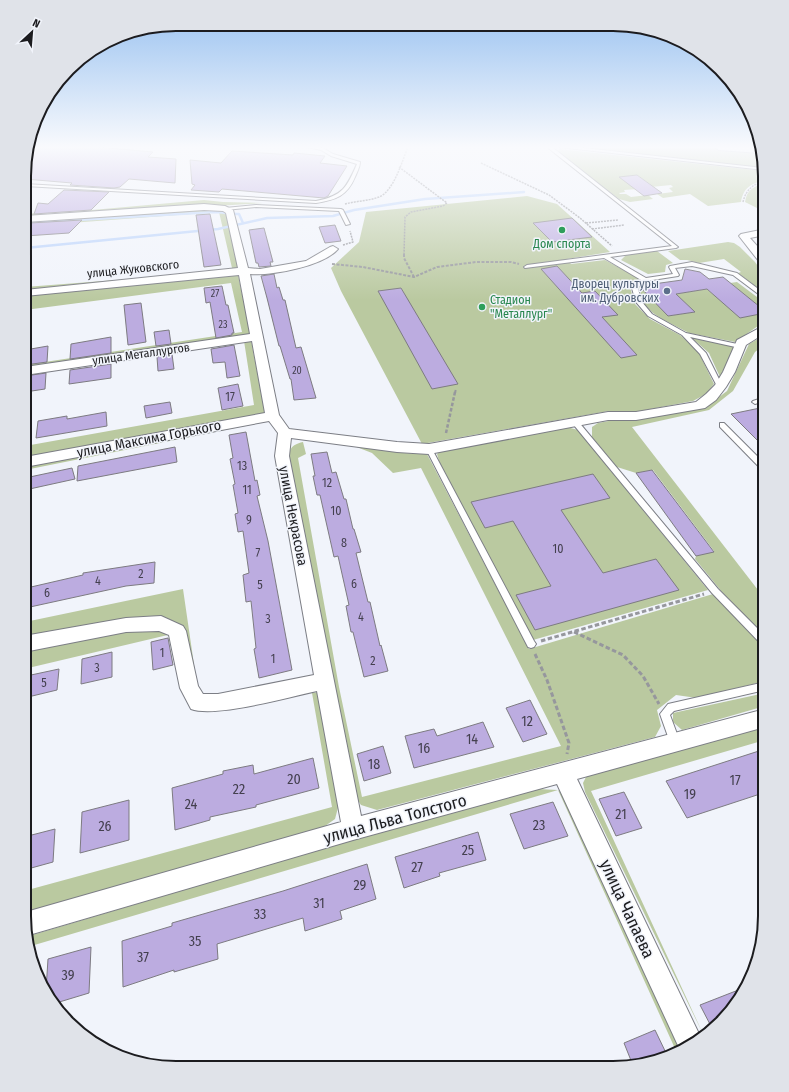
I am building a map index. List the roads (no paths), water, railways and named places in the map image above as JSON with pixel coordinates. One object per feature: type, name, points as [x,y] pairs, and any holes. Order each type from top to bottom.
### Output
[{"type":"street","points":[[31,219],[204,207],[225,208],[230,212],[244,271],[272,416],[285,433],[397,447],[429,449],[608,416],[636,416],[700,404],[711,397],[720,387],[729,372],[741,342],[758,332]]},
{"type":"street","points":[[758,233],[744,236],[758,253]]},
{"type":"street","name":"улица Жуковского","points":[[31,292],[244,271],[260,272],[309,262],[333,249]]},
{"type":"street","name":"улица Металлургов","points":[[31,370],[257,337]]},
{"type":"street","name":"улица Максима Горького","points":[[31,461],[272,416]]},
{"type":"street","name":"улица Некрасова","points":[[285,433],[282,456],[353,829]]},
{"type":"street","points":[[31,643],[126,625],[161,623],[177,631],[189,688],[198,703],[218,703],[325,681]]},
{"type":"street","name":"улица Льва Толстого","points":[[31,923],[353,829],[758,720]]},
{"type":"street","name":"улица Чапаева","points":[[563,773],[688,1039]]},
{"type":"lane","points":[[247,198],[316,202],[327,201],[335,198]]},
{"type":"lane","points":[[527,267],[676,247],[614,198]]},
{"type":"lane","points":[[225,208],[256,206],[341,210],[348,224]]},
{"type":"lane","points":[[604,256],[645,280]]},
{"type":"lane","points":[[720,387],[703,353],[684,334],[650,315],[639,302],[634,285],[645,280],[676,275],[672,267],[692,264],[735,274],[758,292]]},
{"type":"lane","points":[[684,334],[740,346]]},
{"type":"lane","points":[[575,422],[715,591],[758,635]]},
{"type":"lane","points":[[722,425],[758,461]]},
{"type":"lane","points":[[429,449],[531,644]]},
{"type":"lane","points":[[674,742],[665,714],[671,707],[758,688]]},
{"type":"waterway","points":[[31,247],[218,229],[267,218],[333,216],[354,210],[440,198]]},
{"type":"waterway","points":[[31,223],[214,212],[239,214],[243,223]]},
{"type":"place","name":"Дом спорта","points":[[562,230]]},
{"type":"place","name":"Дворец культуры им. Дубровских","points":[[667,291]]},
{"type":"place","name":"Стадион \"Металлург\"","points":[[482,307]]}]
